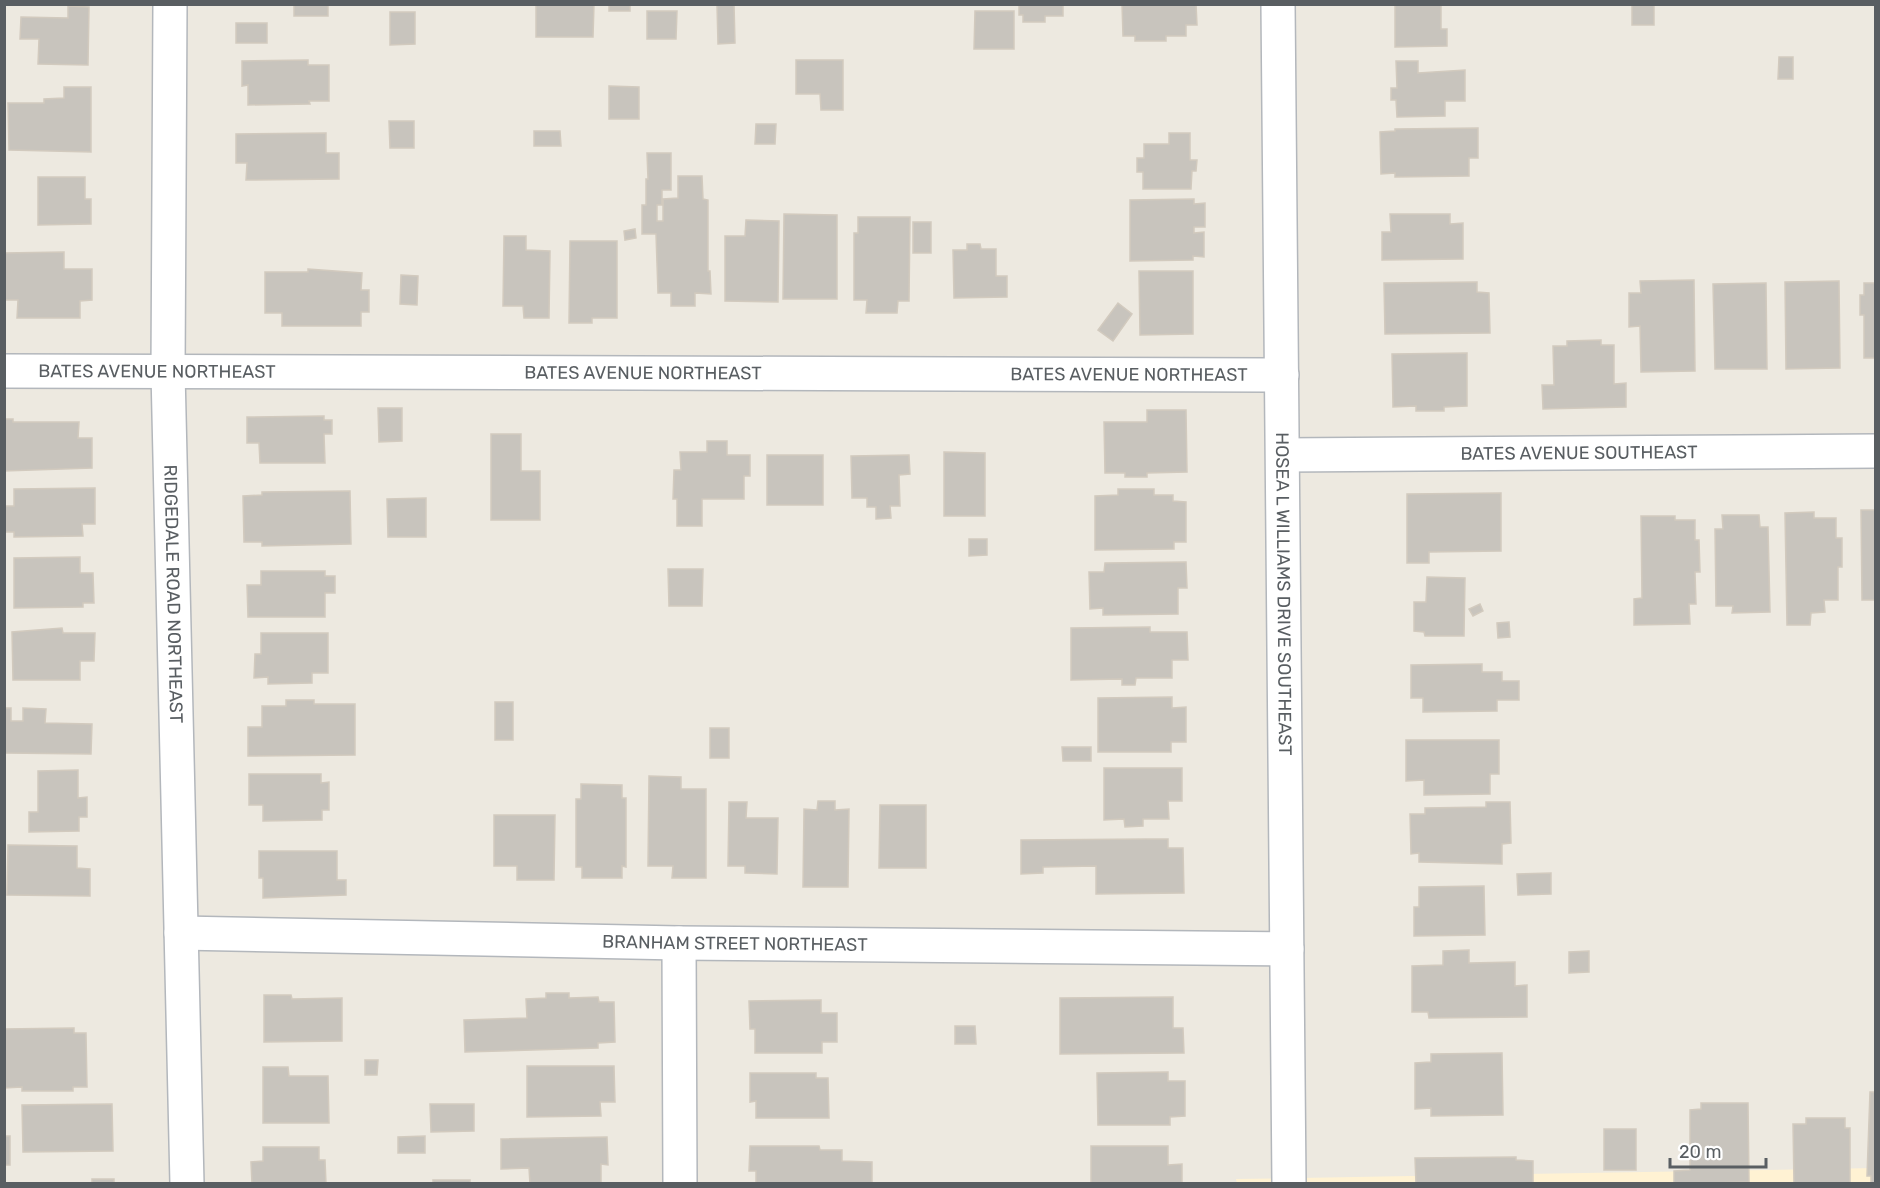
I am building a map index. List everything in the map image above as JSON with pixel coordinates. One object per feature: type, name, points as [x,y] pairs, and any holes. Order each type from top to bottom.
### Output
[{"type":"street","name":"RIDGEDALE ROAD NORTHEAST","points":[[170,4],[168,372],[187,1184]]},
{"type":"street","name":"HOSEA L WILLIAMS DRIVE SOUTHEAST","points":[[1278,4],[1289,1184]]},
{"type":"street","name":"BATES AVENUE NORTHEAST","points":[[4,370],[1282,375]]},
{"type":"street","name":"BATES AVENUE SOUTHEAST","points":[[1282,455],[1875,451]]},
{"type":"street","name":"BRANHAM STREET NORTHEAST","points":[[181,933],[679,943],[1287,950]]},
{"type":"street","points":[[679,943],[680,1184]]},
{"type":"shaded area","points":[[1876,1168],[1875,1184],[1237,1184],[1236,1179]]},
{"type":"building","points":[[294,4],[328,4],[328,16],[294,16]]},
{"type":"building","points":[[536,4],[594,4],[593,37],[536,37]]},
{"type":"building","points":[[609,4],[630,4],[630,11],[609,11]]},
{"type":"building","points":[[734,4],[735,43],[718,44],[717,5]]},
{"type":"building","points":[[1019,4],[1063,4],[1063,16],[1045,16],[1045,22],[1023,22],[1023,15],[1019,15]]},
{"type":"building","points":[[1122,4],[1196,4],[1197,25],[1186,25],[1186,36],[1166,36],[1166,41],[1135,41],[1135,36],[1123,36]]},
{"type":"building","points":[[1395,4],[1441,4],[1441,29],[1447,29],[1447,46],[1395,47]]},
{"type":"building","points":[[1632,4],[1654,4],[1654,25],[1632,25]]},
{"type":"building","points":[[68,6],[89,7],[88,65],[38,64],[39,39],[20,39],[21,17],[68,18]]},
{"type":"building","points":[[647,11],[677,11],[676,39],[647,39]]},
{"type":"building","points":[[975,11],[1014,11],[1014,49],[974,49]]},
{"type":"building","points":[[390,12],[415,12],[415,44],[390,45]]},
{"type":"building","points":[[236,23],[267,23],[267,43],[236,43]]},
{"type":"building","points":[[1779,57],[1793,57],[1793,79],[1778,79]]},
{"type":"building","points":[[308,60],[308,65],[329,65],[329,101],[309,101],[310,104],[248,105],[248,85],[242,86],[242,61]]},
{"type":"building","points":[[796,60],[843,60],[843,110],[821,110],[820,94],[796,94]]},
{"type":"building","points":[[1396,61],[1418,61],[1418,73],[1465,70],[1465,101],[1445,101],[1445,116],[1397,117],[1396,100],[1391,100],[1391,88],[1397,88]]},
{"type":"building","points":[[609,86],[639,87],[639,119],[609,119]]},
{"type":"building","points":[[64,87],[91,87],[91,152],[9,150],[8,103],[44,103],[44,99],[64,98]]},
{"type":"building","points":[[389,121],[414,121],[414,148],[390,148]]},
{"type":"building","points":[[756,124],[776,124],[775,144],[755,144]]},
{"type":"building","points":[[1478,128],[1478,158],[1469,158],[1469,176],[1395,177],[1395,173],[1381,174],[1380,132],[1395,131],[1395,129]]},
{"type":"building","points":[[534,131],[560,131],[561,146],[534,146]]},
{"type":"building","points":[[326,133],[326,153],[339,153],[339,179],[246,180],[247,163],[236,163],[236,134]]},
{"type":"building","points":[[1169,133],[1190,133],[1190,160],[1197,160],[1196,171],[1192,171],[1191,189],[1143,189],[1143,172],[1137,172],[1137,158],[1144,158],[1144,144],[1169,144]]},
{"type":"building","points":[[647,153],[671,153],[671,190],[662,190],[662,205],[657,205],[657,221],[663,221],[663,199],[678,198],[678,176],[702,176],[703,199],[708,200],[708,271],[710,271],[711,294],[695,293],[695,306],[671,306],[671,293],[658,293],[656,234],[642,234],[642,205],[646,205],[646,179],[648,179]]},
{"type":"building","points":[[38,177],[85,177],[85,199],[91,199],[91,224],[38,225]]},
{"type":"building","points":[[1194,199],[1194,204],[1205,203],[1205,227],[1194,227],[1194,233],[1204,232],[1204,257],[1193,256],[1193,260],[1130,261],[1130,200]]},
{"type":"building","points":[[784,214],[837,215],[837,299],[783,299]]},
{"type":"building","points":[[1390,214],[1450,214],[1450,224],[1463,223],[1463,259],[1382,260],[1382,232],[1391,232]]},
{"type":"building","points":[[858,217],[910,217],[909,301],[898,301],[897,313],[866,313],[867,300],[854,300],[854,233],[858,233]]},
{"type":"building","points":[[746,220],[779,221],[778,302],[725,301],[725,236],[745,236]]},
{"type":"building","points":[[913,222],[931,222],[931,253],[913,253]]},
{"type":"building","points":[[635,229],[636,238],[625,240],[624,231]]},
{"type":"building","points":[[504,236],[526,236],[526,250],[550,251],[549,318],[524,318],[523,306],[503,306]]},
{"type":"building","points":[[570,241],[617,241],[617,318],[592,318],[592,323],[569,323]]},
{"type":"building","points":[[967,244],[980,244],[981,249],[996,249],[996,276],[1007,276],[1007,297],[954,298],[953,250],[967,250]]},
{"type":"building","points":[[64,252],[64,269],[92,269],[92,300],[80,301],[80,318],[17,318],[18,300],[4,300],[4,253]]},
{"type":"building","points":[[308,269],[362,273],[361,290],[369,290],[369,312],[361,312],[361,326],[282,326],[282,313],[265,313],[265,272],[308,272]]},
{"type":"building","points":[[1139,271],[1193,271],[1193,334],[1140,335]]},
{"type":"building","points":[[401,275],[418,276],[417,305],[400,304]]},
{"type":"building","points":[[1694,280],[1695,371],[1641,372],[1640,326],[1629,327],[1629,293],[1641,293],[1640,281]]},
{"type":"building","points":[[1839,281],[1840,368],[1786,369],[1785,282]]},
{"type":"building","points":[[1477,282],[1477,292],[1489,293],[1490,333],[1385,334],[1384,283]]},
{"type":"building","points":[[1766,283],[1767,369],[1715,369],[1713,284]]},
{"type":"building","points":[[1864,283],[1876,283],[1876,358],[1864,358],[1864,315],[1860,315],[1860,295],[1864,295]]},
{"type":"building","points":[[1118,303],[1132,314],[1113,341],[1098,330]]},
{"type":"building","points":[[1601,340],[1601,345],[1614,345],[1614,384],[1626,383],[1626,407],[1543,409],[1542,385],[1554,385],[1553,346],[1567,346],[1567,341]]},
{"type":"building","points":[[1467,353],[1467,406],[1444,407],[1444,411],[1416,411],[1416,406],[1393,407],[1392,354]]},
{"type":"building","points":[[378,408],[402,408],[402,441],[379,442]]},
{"type":"building","points":[[1147,410],[1186,410],[1187,472],[1147,473],[1147,477],[1125,477],[1125,473],[1105,473],[1104,422],[1147,422]]},
{"type":"building","points":[[324,416],[324,420],[332,420],[332,434],[324,434],[325,463],[260,463],[259,443],[247,443],[247,417]]},
{"type":"building","points":[[4,419],[13,419],[13,422],[79,422],[78,438],[92,438],[92,468],[4,471]]},
{"type":"building","points":[[491,434],[521,434],[521,471],[540,471],[540,520],[491,520]]},
{"type":"building","points":[[707,441],[727,441],[727,455],[750,455],[750,476],[744,476],[744,499],[702,499],[702,526],[677,526],[677,499],[673,499],[674,470],[681,470],[680,452],[707,452]]},
{"type":"building","points":[[944,452],[985,453],[985,516],[944,516]]},
{"type":"building","points":[[767,455],[823,455],[823,505],[767,505]]},
{"type":"building","points":[[909,455],[910,474],[899,475],[900,506],[890,506],[891,518],[876,519],[876,507],[867,507],[867,498],[852,498],[851,456]]},
{"type":"building","points":[[95,488],[95,524],[82,524],[83,536],[14,537],[14,532],[4,532],[4,506],[14,506],[14,489]]},
{"type":"building","points":[[1118,489],[1154,489],[1154,495],[1173,495],[1173,501],[1186,502],[1186,542],[1174,542],[1174,549],[1095,550],[1095,496],[1118,495]]},
{"type":"building","points":[[350,491],[351,544],[262,546],[262,542],[244,542],[243,496],[262,495],[262,492]]},
{"type":"building","points":[[1501,493],[1501,551],[1429,552],[1429,563],[1407,563],[1407,494]]},
{"type":"building","points":[[426,498],[426,537],[388,537],[387,499]]},
{"type":"building","points":[[1861,510],[1876,510],[1876,600],[1862,600]]},
{"type":"building","points":[[1814,512],[1814,518],[1836,518],[1836,538],[1842,538],[1842,567],[1838,567],[1838,600],[1824,600],[1825,612],[1811,613],[1810,625],[1787,625],[1785,513]]},
{"type":"building","points":[[1722,515],[1759,515],[1760,527],[1768,527],[1770,612],[1732,613],[1733,606],[1716,606],[1715,529],[1723,529]]},
{"type":"building","points":[[1641,516],[1675,516],[1675,520],[1695,520],[1695,540],[1699,540],[1700,572],[1695,572],[1696,604],[1689,604],[1690,624],[1634,625],[1634,599],[1642,598]]},
{"type":"building","points":[[969,539],[987,539],[987,555],[969,556]]},
{"type":"building","points":[[80,557],[80,573],[93,573],[94,603],[83,603],[83,607],[14,608],[14,558]]},
{"type":"building","points":[[1186,562],[1187,588],[1178,588],[1178,614],[1103,615],[1103,608],[1090,609],[1089,572],[1104,572],[1105,563]]},
{"type":"building","points":[[668,569],[703,569],[702,606],[669,606]]},
{"type":"building","points":[[261,571],[325,571],[325,576],[335,576],[335,593],[325,593],[325,617],[248,617],[247,585],[261,585]]},
{"type":"building","points":[[1427,577],[1465,578],[1464,636],[1425,636],[1424,632],[1414,631],[1414,602],[1426,602]]},
{"type":"building","points":[[1480,604],[1483,611],[1473,616],[1469,609]]},
{"type":"building","points":[[1509,622],[1510,637],[1498,638],[1497,623]]},
{"type":"building","points":[[1150,627],[1150,632],[1187,632],[1188,660],[1172,660],[1172,678],[1136,678],[1135,685],[1122,685],[1122,679],[1071,680],[1071,628]]},
{"type":"building","points":[[62,628],[63,633],[95,633],[94,661],[80,661],[80,680],[13,680],[12,632]]},
{"type":"building","points":[[261,633],[328,633],[328,673],[312,673],[312,683],[268,684],[268,677],[254,678],[255,654],[261,654]]},
{"type":"building","points":[[1482,664],[1482,672],[1502,672],[1502,681],[1519,681],[1519,700],[1497,700],[1497,711],[1423,712],[1423,698],[1411,698],[1411,665]]},
{"type":"building","points":[[1172,697],[1172,708],[1186,707],[1186,742],[1171,742],[1171,752],[1098,752],[1098,698]]},
{"type":"building","points":[[286,700],[314,700],[314,704],[355,704],[355,755],[248,756],[248,727],[262,727],[262,706],[286,706]]},
{"type":"building","points":[[495,702],[513,702],[513,740],[495,740]]},
{"type":"building","points":[[4,708],[11,708],[11,721],[23,721],[23,708],[46,709],[45,723],[92,724],[91,754],[4,753]]},
{"type":"building","points":[[710,728],[729,728],[729,758],[710,758]]},
{"type":"building","points":[[1406,740],[1499,740],[1499,774],[1490,774],[1490,794],[1424,795],[1424,780],[1406,781]]},
{"type":"building","points":[[1062,747],[1091,747],[1091,761],[1063,761]]},
{"type":"building","points":[[1104,768],[1182,768],[1182,801],[1168,801],[1169,819],[1143,819],[1143,826],[1125,827],[1124,819],[1104,820]]},
{"type":"building","points":[[78,770],[78,798],[87,797],[87,817],[79,817],[79,831],[29,832],[29,812],[38,812],[38,771]]},
{"type":"building","points":[[249,774],[321,774],[321,783],[329,782],[329,810],[322,810],[322,820],[263,821],[263,805],[249,805]]},
{"type":"building","points":[[649,776],[681,777],[681,789],[706,789],[706,878],[672,878],[673,866],[648,866]]},
{"type":"building","points":[[581,784],[622,785],[622,798],[626,798],[626,867],[622,866],[622,878],[582,878],[582,867],[576,867],[576,799],[581,799]]},
{"type":"building","points":[[818,801],[835,801],[835,810],[849,809],[848,887],[803,887],[804,809],[817,810]]},
{"type":"building","points":[[729,802],[747,802],[746,818],[778,818],[777,874],[745,873],[745,866],[728,866]]},
{"type":"building","points":[[1486,802],[1510,802],[1511,843],[1502,844],[1502,864],[1419,862],[1419,853],[1411,854],[1410,814],[1425,814],[1425,808],[1486,807]]},
{"type":"building","points":[[880,805],[926,805],[926,868],[879,868]]},
{"type":"building","points":[[494,815],[555,815],[554,880],[517,880],[517,866],[494,866]]},
{"type":"building","points":[[1168,839],[1168,848],[1183,848],[1184,893],[1096,894],[1096,866],[1043,867],[1043,873],[1021,874],[1021,840]]},
{"type":"building","points":[[8,845],[77,846],[77,868],[90,869],[90,896],[7,895]]},
{"type":"building","points":[[259,851],[337,851],[337,880],[346,880],[346,895],[263,898],[263,878],[259,878]]},
{"type":"building","points":[[1551,873],[1551,894],[1518,895],[1517,874]]},
{"type":"building","points":[[1484,886],[1485,935],[1414,936],[1414,907],[1419,907],[1419,887]]},
{"type":"building","points":[[1469,950],[1469,963],[1515,962],[1515,986],[1527,985],[1527,1017],[1429,1018],[1428,1012],[1412,1012],[1412,966],[1443,965],[1443,951]]},
{"type":"building","points":[[1589,951],[1589,972],[1569,973],[1569,952]]},
{"type":"building","points":[[546,993],[569,993],[569,998],[598,997],[599,1002],[614,1002],[615,1042],[598,1043],[598,1048],[465,1052],[464,1020],[527,1018],[526,999],[546,998]]},
{"type":"building","points":[[264,995],[291,995],[292,999],[342,998],[342,1041],[264,1042]]},
{"type":"building","points":[[1173,997],[1173,1028],[1183,1028],[1184,1053],[1060,1054],[1060,998]]},
{"type":"building","points":[[821,1000],[821,1013],[837,1013],[837,1042],[822,1042],[822,1053],[755,1053],[755,1029],[750,1029],[749,1001]]},
{"type":"building","points":[[955,1026],[975,1026],[976,1044],[955,1044]]},
{"type":"building","points":[[74,1028],[74,1033],[86,1033],[87,1087],[73,1087],[73,1091],[22,1091],[22,1087],[4,1088],[4,1029]]},
{"type":"building","points":[[1502,1053],[1503,1115],[1431,1116],[1431,1108],[1415,1109],[1415,1063],[1431,1062],[1431,1054]]},
{"type":"building","points":[[365,1060],[378,1060],[377,1075],[365,1075]]},
{"type":"building","points":[[527,1066],[614,1066],[615,1102],[600,1102],[601,1116],[527,1117]]},
{"type":"building","points":[[263,1067],[288,1067],[289,1076],[328,1076],[329,1123],[263,1123]]},
{"type":"building","points":[[1168,1072],[1168,1081],[1185,1081],[1185,1116],[1170,1117],[1170,1125],[1098,1125],[1097,1073]]},
{"type":"building","points":[[750,1073],[816,1073],[816,1078],[828,1078],[829,1118],[756,1118],[756,1101],[750,1102]]},
{"type":"building","points":[[1870,1092],[1876,1092],[1876,1184],[1871,1184],[1871,1176],[1867,1176]]},
{"type":"building","points":[[1701,1103],[1748,1103],[1749,1182],[1674,1184],[1674,1171],[1690,1170],[1690,1110],[1701,1109]]},
{"type":"building","points":[[112,1104],[113,1151],[23,1152],[22,1105]]},
{"type":"building","points":[[430,1104],[474,1104],[474,1131],[431,1132]]},
{"type":"building","points":[[1806,1118],[1845,1118],[1845,1128],[1850,1128],[1850,1184],[1794,1184],[1793,1124],[1806,1124]]},
{"type":"building","points":[[1604,1129],[1636,1129],[1636,1170],[1604,1170]]},
{"type":"building","points":[[4,1136],[10,1136],[10,1165],[4,1165]]},
{"type":"building","points":[[425,1136],[425,1153],[398,1153],[398,1137]]},
{"type":"building","points":[[607,1137],[608,1165],[601,1164],[601,1184],[530,1184],[529,1168],[501,1169],[501,1139]]},
{"type":"building","points":[[750,1146],[819,1146],[820,1150],[842,1150],[842,1161],[872,1162],[872,1184],[756,1184],[756,1171],[749,1171]]},
{"type":"building","points":[[1091,1146],[1168,1146],[1168,1165],[1182,1164],[1182,1184],[1091,1184]]},
{"type":"building","points":[[263,1147],[319,1147],[319,1160],[325,1160],[326,1184],[252,1184],[251,1162],[263,1161]]},
{"type":"building","points":[[1516,1157],[1516,1160],[1533,1161],[1533,1184],[1416,1184],[1415,1158]]},
{"type":"building","points":[[92,1179],[114,1179],[114,1184],[41,1184],[92,1183]]},
{"type":"building","points":[[433,1180],[470,1180],[470,1184],[433,1184]]}]
